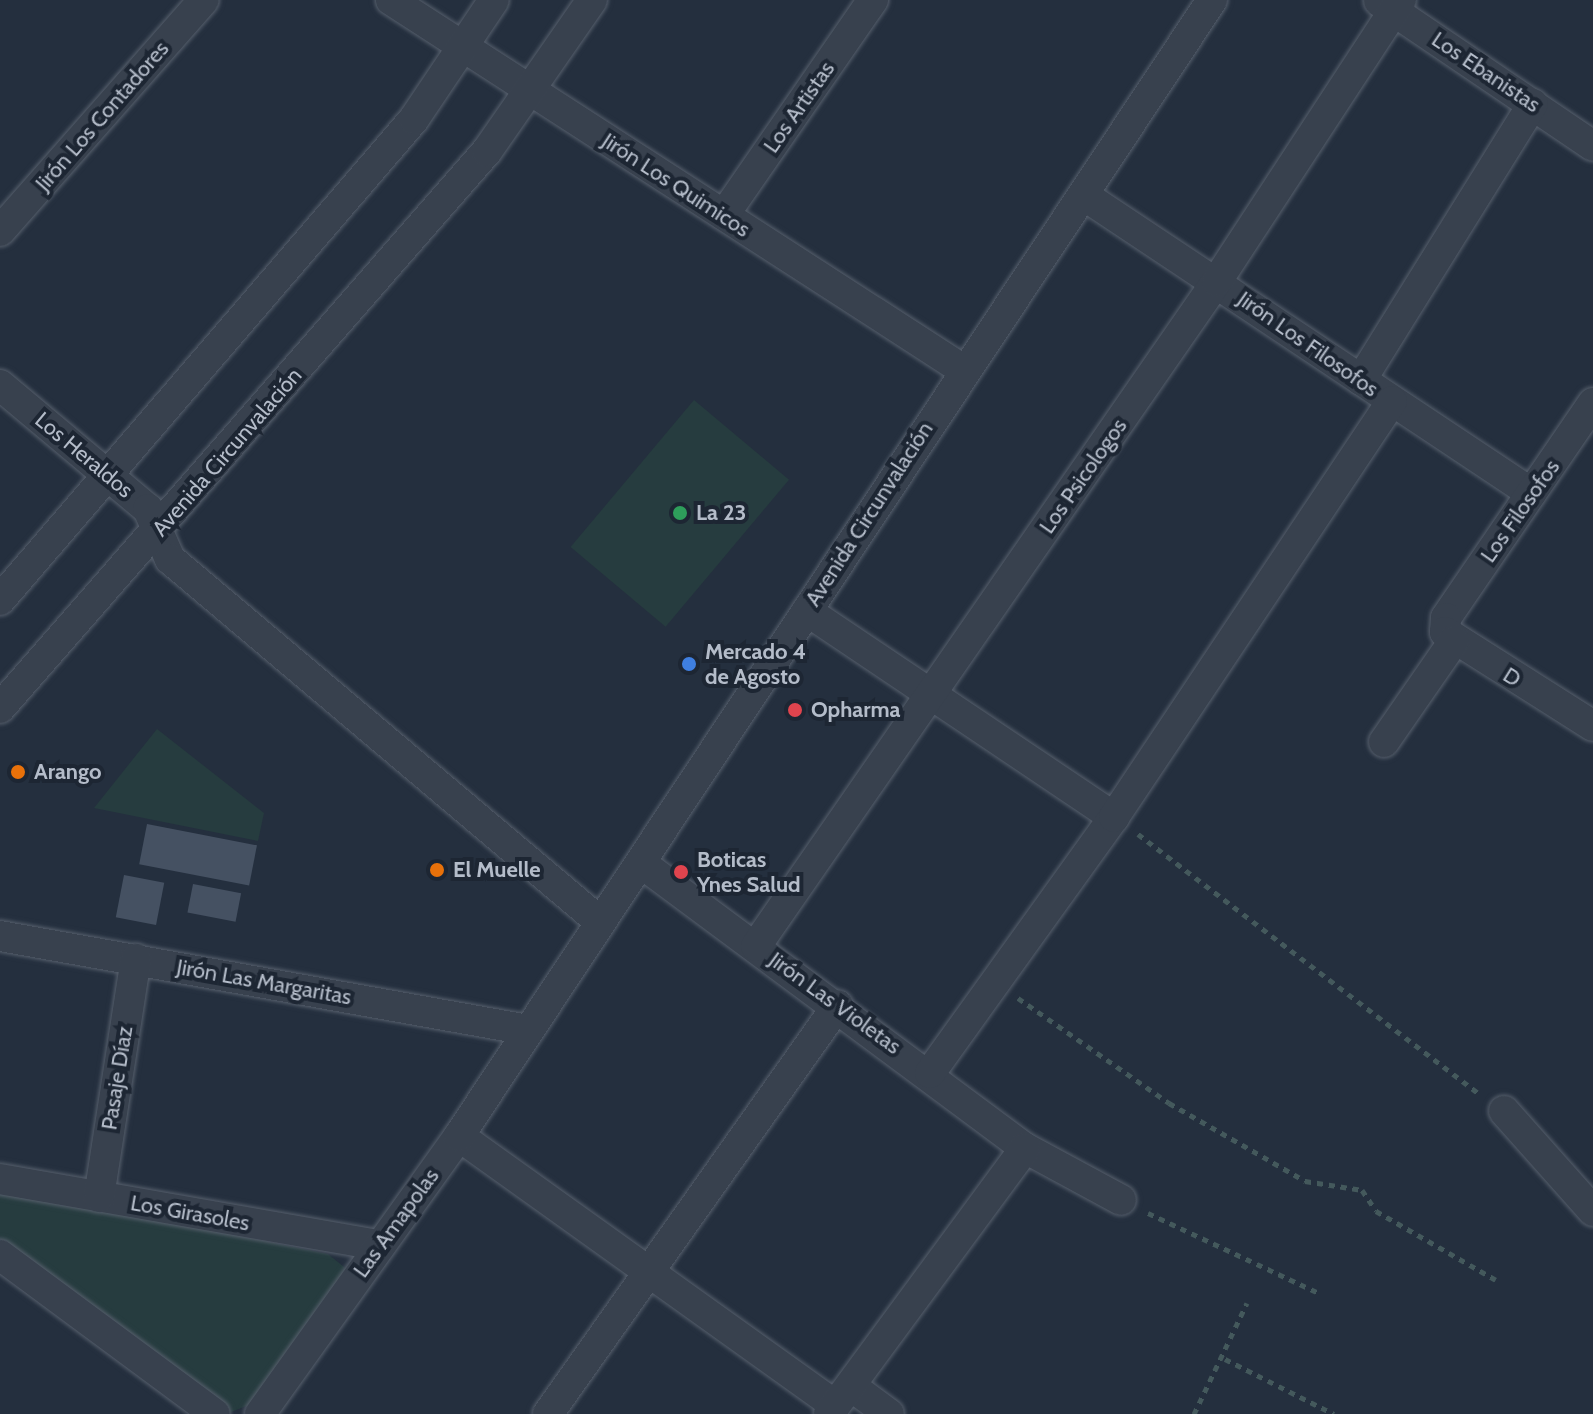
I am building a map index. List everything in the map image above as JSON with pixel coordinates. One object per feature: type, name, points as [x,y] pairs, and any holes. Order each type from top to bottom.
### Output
[{"type":"street","name":"Jirón Los Contadores","points":[[0,231],[204,0]]},
{"type":"street","name":"Jirón Los Quimicos","points":[[391,0],[962,369]]},
{"type":"street","points":[[0,600],[414,119],[494,0]]},
{"type":"street","name":"Avenida Circunvalación","points":[[0,708],[158,533],[487,151],[592,0]]},
{"type":"street","name":"Los Artistas","points":[[724,215],[873,0]]},
{"type":"street","name":"Avenida Circunvalación","points":[[528,1030],[807,611],[962,369],[1085,196],[1212,0]]},
{"type":"street","name":"Los Ebanistas","points":[[1391,4],[1593,146]]},
{"type":"street","name":"Los Psicologos","points":[[756,946],[1217,281],[1391,4]]},
{"type":"street","points":[[1361,380],[1533,104]]},
{"type":"street","name":"Jirón Los Filosofos","points":[[1085,196],[1217,281],[1531,493]]},
{"type":"street","name":"Los Heraldos","points":[[0,385],[148,509],[170,559],[599,921]]},
{"type":"street","points":[[930,1073],[1114,817],[1392,401]]},
{"type":"street","name":"Los Filosofos","points":[[1384,742],[1531,493],[1583,441],[1593,403]]},
{"type":"street","points":[[807,611],[1114,817]]},
{"type":"street","name":"D","points":[[1450,630],[1593,726]]},
{"type":"street","name":"Jirón Las Violetas","points":[[641,863],[930,1073],[1025,1148],[1121,1200]]},
{"type":"street","name":"Jirón Las Margaritas","points":[[0,936],[528,1030]]},
{"type":"street","name":"Pasaje Díaz","points":[[99,1197],[136,959]]},
{"type":"street","points":[[548,1414],[651,1274],[838,1005]]},
{"type":"street","name":"Las Amapolas","points":[[260,1414],[459,1136],[528,1030]]},
{"type":"street","points":[[1504,1111],[1593,1211]]},
{"type":"street","points":[[459,1136],[651,1274],[839,1402],[889,1414]]},
{"type":"street","points":[[839,1402],[1025,1148]]},
{"type":"street","name":"Los Girasoles","points":[[0,1179],[380,1245]]},
{"type":"street","points":[[0,1255],[215,1414]]},
{"type":"path","points":[[1114,817],[1504,1111]]},
{"type":"path","points":[[995,983],[1169,1103],[1305,1181],[1345,1182],[1362,1190],[1376,1211],[1496,1280]]},
{"type":"path","points":[[1121,1200],[1321,1294]]},
{"type":"path","points":[[1194,1414],[1225,1359],[1247,1303]]},
{"type":"path","points":[[1225,1359],[1334,1414]]},
{"type":"green space","name":"La 23","points":[[694,400],[789,480],[666,627],[571,547]]},
{"type":"green space","points":[[157,729],[264,813],[258,841],[94,808]]},
{"type":"green space","points":[[0,1188],[328,1254],[349,1271],[256,1402],[229,1413],[0,1242]]},
{"type":"building","points":[[147,824],[257,845],[249,886],[139,864]]},
{"type":"building","points":[[124,875],[164,883],[156,925],[116,917]]},
{"type":"building","points":[[193,884],[241,893],[236,922],[187,912]]},
{"type":"place","name":"La 23","points":[[680,513]]},
{"type":"place","name":"Mercado 4 de Agosto","points":[[689,664]]},
{"type":"place","name":"Opharma","points":[[795,710]]},
{"type":"place","name":"Arango","points":[[18,772]]},
{"type":"place","name":"El Muelle","points":[[437,870]]},
{"type":"place","name":"Boticas Ynes Salud","points":[[681,872]]}]
